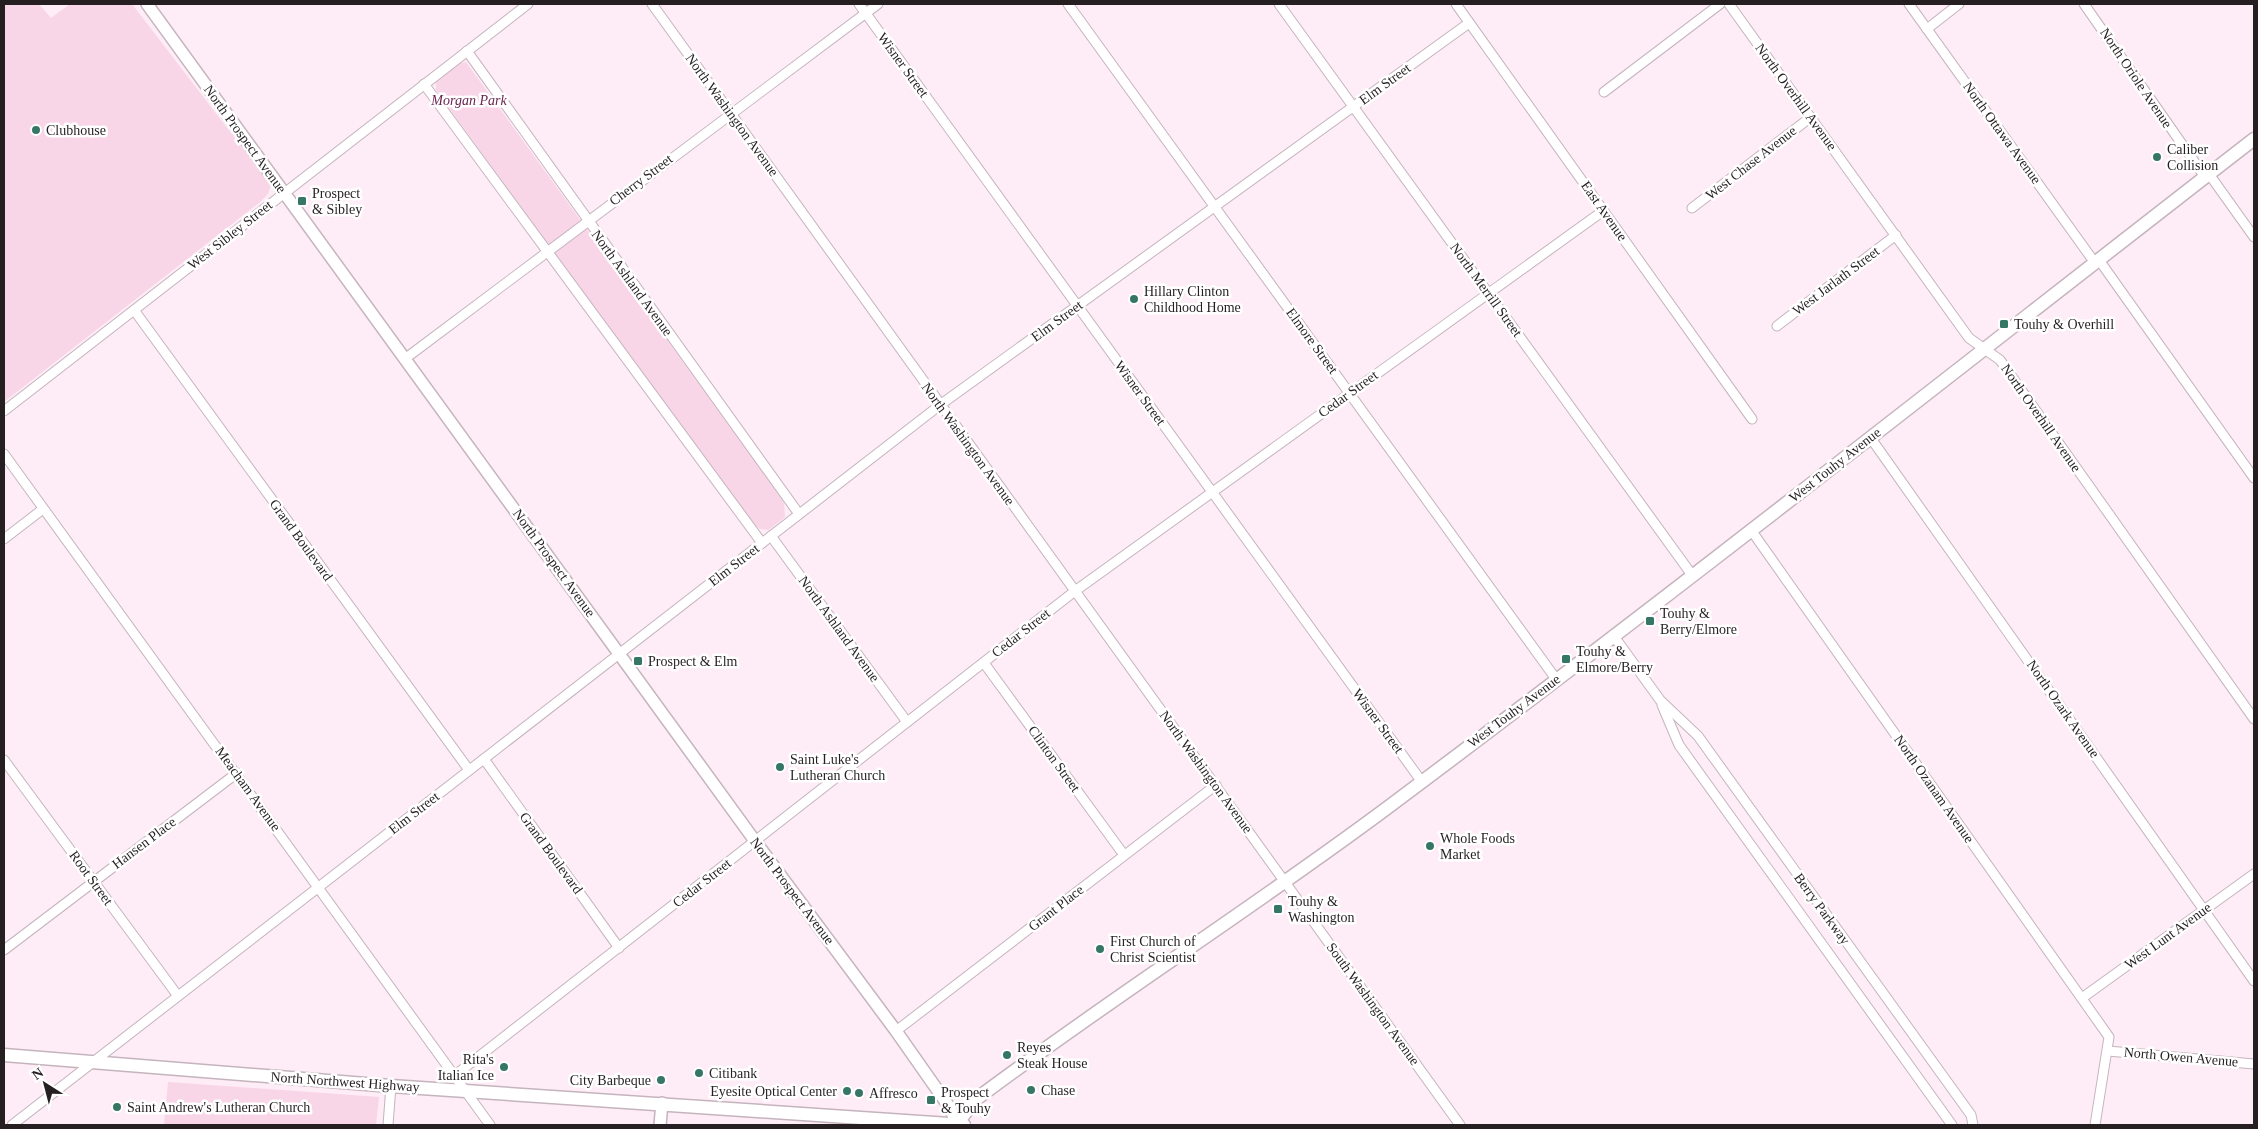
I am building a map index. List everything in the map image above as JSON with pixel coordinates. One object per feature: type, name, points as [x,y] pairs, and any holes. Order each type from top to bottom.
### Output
[{"type":"main road","name":"West Touhy Avenue","points":[[957,1125],[975,1100],[1002,1079],[1286,882],[1422,782],[1870,438],[2254,139]]},
{"type":"main road","name":"North Northwest Highway","points":[[4,1055],[391,1086],[964,1125]]},
{"type":"street","name":"West Sibley Street","points":[[4,411],[528,4]]},
{"type":"street","name":"North Washington Avenue","points":[[652,4],[1286,882]]},
{"type":"street","name":"Wisner Street","points":[[859,4],[1422,782]]},
{"type":"street","name":"Cherry Street","points":[[406,358],[730,113],[878,4]]},
{"type":"street","name":"Elmore Street","points":[[1068,4],[1556,679]]},
{"type":"street","name":"North Merrill Street","points":[[1280,4],[1692,575]]},
{"type":"street","name":"East Avenue","points":[[1456,4],[1752,419]]},
{"type":"street","points":[[1604,92],[1720,4]]},
{"type":"street","name":"North Overhill Avenue","points":[[1729,4],[1970,338],[2000,360],[2254,719]]},
{"type":"street","name":"North Ottawa Avenue","points":[[1908,4],[2254,478]]},
{"type":"street","points":[[1927,29],[1959,4]]},
{"type":"street","name":"North Oriole Avenue","points":[[2084,4],[2207,176],[2254,237]]},
{"type":"street","name":"North Prospect Avenue","points":[[151,5],[284,193],[406,358],[755,841],[896,1031],[950,1108],[957,1125]]},
{"type":"street","name":"Elm Street","points":[[12,1125],[940,405],[1469,23]]},
{"type":"street","name":"North Ashland Avenue","points":[[467,51],[799,514]]},
{"type":"street","points":[[424,84],[762,543]]},
{"type":"street","name":"West Chase Avenue","points":[[1692,208],[1811,117]]},
{"type":"street","name":"Cedar Street","points":[[454,1076],[1075,591],[1603,211]]},
{"type":"street","name":"West Jarlath Street","points":[[1777,326],[1896,235]]},
{"type":"street","name":"Grand Boulevard","points":[[134,310],[469,770]]},
{"type":"street","name":"North Ozark Avenue","points":[[1870,438],[2254,981]]},
{"type":"street","name":"Meacham Avenue","points":[[4,454],[237,773],[490,1125]]},
{"type":"street","points":[[4,539],[43,509]]},
{"type":"street","name":"North Ozanam Avenue","points":[[1750,530],[2109,1037],[2108,1051]]},
{"type":"street","name":"North Ashland Avenue","points":[[771,536],[907,722]]},
{"type":"street","name":"Berry Parkway","points":[[1613,635],[1660,700],[1698,736],[1971,1115],[1973,1125]]},
{"type":"street","name":"Clinton Street","points":[[984,663],[1124,855]]},
{"type":"street","name":"Berry Parkway","points":[[1660,700],[1679,745],[1952,1125]]},
{"type":"street","name":"Grand Boulevard","points":[[484,759],[618,948]]},
{"type":"street","name":"Root Street","points":[[4,760],[178,996]]},
{"type":"street","name":"Hansen Place","points":[[4,950],[237,773]]},
{"type":"street","name":"Grant Place","points":[[896,1031],[1216,785]]},
{"type":"street","name":"West Lunt Avenue","points":[[2082,998],[2254,874]]},
{"type":"street","name":"South Washington Avenue","points":[[1286,882],[1460,1125]]},
{"type":"street","points":[[2095,1125],[2108,1051]]},
{"type":"street","name":"North Owen Avenue","points":[[2108,1051],[2254,1064]]},
{"type":"street","points":[[388,1125],[391,1086]]},
{"type":"street","points":[[660,1125],[662,1103]]},
{"type":"green space","points":[[4,4],[39,4],[51,18],[70,4],[132,4],[271,185],[268,194],[259,203],[4,402]]},
{"type":"green space","name":"Morgan Park","points":[[466,62],[780,496],[784,503],[785,517],[769,530],[760,529],[751,522],[436,90],[436,82],[460,63]]},
{"type":"green space","points":[[168,1082],[379,1097],[376,1125],[164,1125]]},
{"type":"place","name":"Clubhouse","points":[[36,130]]},
{"type":"place","name":"Caliber Collision","points":[[2157,157]]},
{"type":"place","name":"Prospect & Sibley","points":[[302,201]]},
{"type":"place","name":"Hillary Clinton Childhood Home","points":[[1134,299]]},
{"type":"place","name":"Touhy & Overhill","points":[[2004,324]]},
{"type":"place","name":"Touhy & Berry/Elmore","points":[[1650,621]]},
{"type":"place","name":"Touhy & Elmore/Berry","points":[[1566,659]]},
{"type":"place","name":"Prospect & Elm","points":[[638,661]]},
{"type":"place","name":"Saint Luke's Lutheran Church","points":[[780,767]]},
{"type":"place","name":"Whole Foods Market","points":[[1430,846]]},
{"type":"place","name":"Touhy & Washington","points":[[1278,909]]},
{"type":"place","name":"First Church of Christ Scientist","points":[[1100,949]]},
{"type":"place","name":"Reyes Steak House","points":[[1007,1055]]},
{"type":"place","name":"Rita's Italian Ice","points":[[504,1067]]},
{"type":"place","name":"Citibank","points":[[699,1073]]},
{"type":"place","name":"City Barbeque","points":[[661,1080]]},
{"type":"place","name":"Chase","points":[[1031,1090]]},
{"type":"place","name":"Eyesite Optical Center","points":[[847,1091]]},
{"type":"place","name":"Affresco","points":[[859,1093]]},
{"type":"place","name":"Prospect & Touhy","points":[[931,1100]]},
{"type":"place","name":"Saint Andrew's Lutheran Church","points":[[117,1107]]}]
